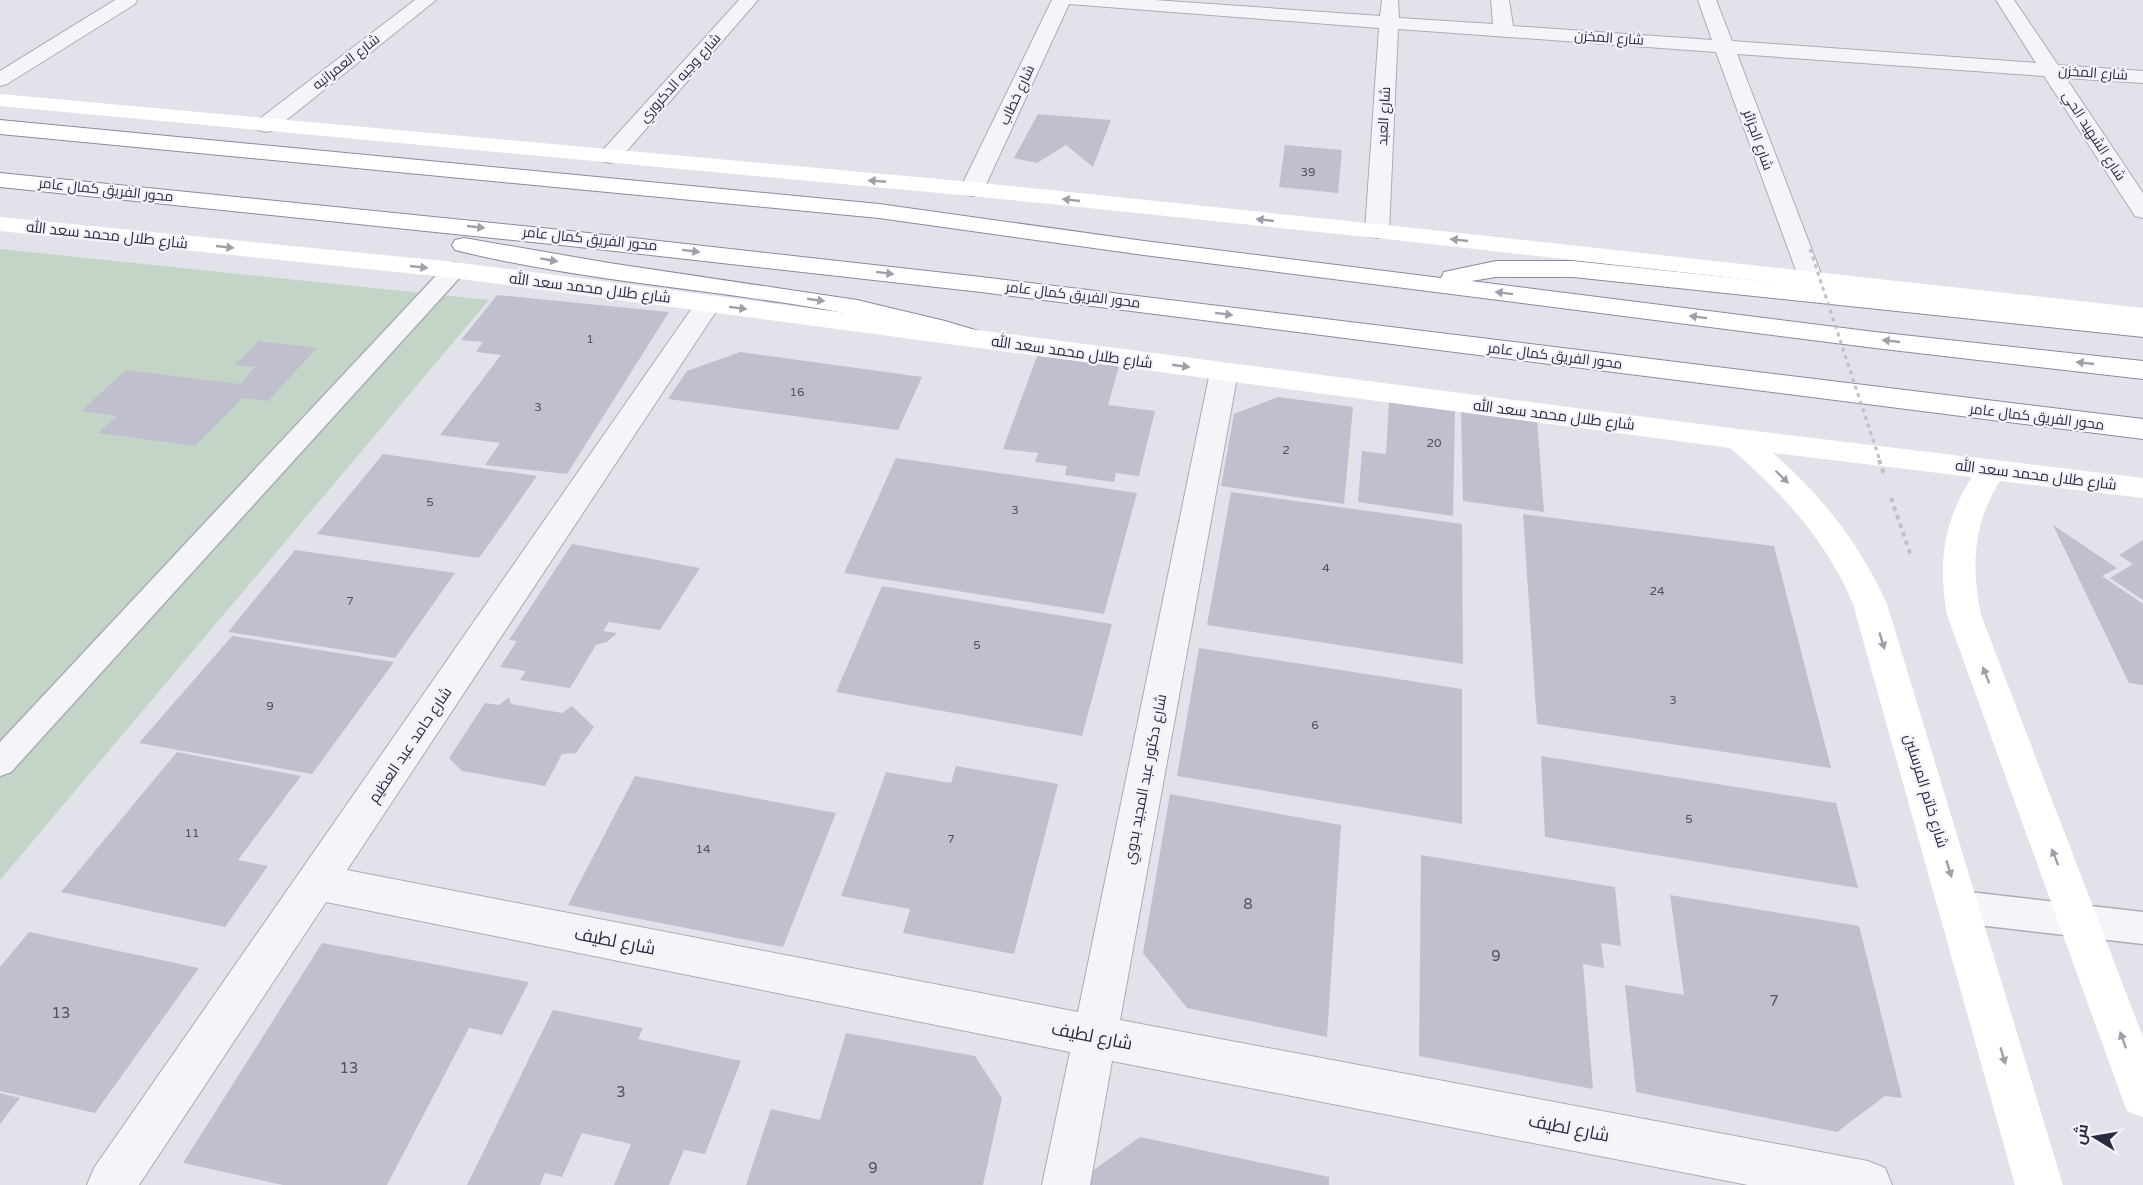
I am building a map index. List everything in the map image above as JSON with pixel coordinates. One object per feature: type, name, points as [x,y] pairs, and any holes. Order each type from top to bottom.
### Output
[{"type":"main road","points":[[0,100],[972,189],[1377,231],[2143,316]]},
{"type":"main road","points":[[0,127],[879,211],[1144,248],[1875,340],[2143,369]]},
{"type":"main road","name":"محور الفريق كمال عامر","points":[[0,180],[548,234],[1125,301],[2143,429]]},
{"type":"main road","points":[[264,205],[411,236],[570,264],[850,304],[893,313],[975,339]]},
{"type":"main road","name":"شارع طلال محمد سعد الله","points":[[0,224],[454,270],[1738,439],[2143,489]]},
{"type":"main road","points":[[1430,284],[1473,272],[1547,267],[2143,329]]},
{"type":"main road","name":"شارع خاتم المرسلين","points":[[1738,439],[1795,489],[1820,518],[1861,578],[1960,908],[2039,1185]]},
{"type":"main road","points":[[1992,470],[1975,494],[1963,522],[1956,554],[1958,590],[1964,615],[2143,1095]]},
{"type":"street","points":[[0,80],[128,0]]},
{"type":"street","name":"شارع العمرانيه","points":[[266,125],[427,0]]},
{"type":"street","name":"شارع وجيه الدكروري","points":[[610,156],[749,0]]},
{"type":"street","name":"شارع خطاب","points":[[972,189],[1061,0]]},
{"type":"street","name":"شارع المخزن","points":[[1074,0],[2143,77]]},
{"type":"street","name":"شارع العبد","points":[[1377,231],[1390,0]]},
{"type":"street","points":[[1500,0],[1504,31]]},
{"type":"street","name":"شارع الجزائر","points":[[1707,0],[1810,279]]},
{"type":"street","name":"شارع الشهيد الحي","points":[[2005,0],[2143,211]]},
{"type":"street","name":"شارع حامد عبد العظيم","points":[[111,1185],[708,304]]},
{"type":"street","name":"شارع دكتور عبد المجيد بدوي","points":[[1066,1185],[1224,372]]},
{"type":"street","name":"شارع لطيف","points":[[317,882],[1095,1036],[1868,1185]]},
{"type":"lane","points":[[0,764],[454,270]]},
{"type":"lane","points":[[1960,908],[2143,928]]},
{"type":"path","points":[[1810,249],[1912,560]]},
{"type":"green space","points":[[0,249],[489,300],[0,880]]},
{"type":"building","points":[[1038,114],[1111,120],[1093,167],[1066,145],[1037,163],[1014,158]]},
{"type":"building","points":[[1285,145],[1342,150],[1338,193],[1279,187]]},
{"type":"building","points":[[497,295],[669,312],[567,474],[485,465],[500,443],[440,435],[501,355],[476,352],[483,342],[461,340]]},
{"type":"building","points":[[259,341],[317,348],[268,401],[243,398],[195,446],[98,433],[117,416],[81,411],[126,370],[240,384],[255,367],[234,365]]},
{"type":"building","points":[[740,352],[922,377],[898,430],[668,399],[687,371]]},
{"type":"building","points":[[1037,356],[1119,366],[1108,405],[1155,411],[1139,476],[1116,473],[1114,482],[1065,475],[1067,466],[1035,462],[1038,453],[1003,449]]},
{"type":"building","points":[[1278,397],[1353,407],[1344,504],[1221,486],[1234,414]]},
{"type":"building","points":[[1389,401],[1455,409],[1453,516],[1358,502],[1362,451],[1386,454]]},
{"type":"building","points":[[1461,411],[1537,420],[1544,512],[1463,501]]},
{"type":"building","points":[[383,454],[537,476],[479,558],[317,534]]},
{"type":"building","points":[[896,458],[1137,493],[1104,614],[844,573]]},
{"type":"building","points":[[1231,492],[1462,524],[1463,664],[1207,625]]},
{"type":"building","points":[[1523,514],[1774,546],[1831,768],[1537,724]]},
{"type":"building","points":[[2053,525],[2117,568],[2102,576],[2143,604],[2143,685],[2129,683]]},
{"type":"building","points":[[2143,540],[2143,600],[2110,578],[2133,564],[2119,555]]},
{"type":"building","points":[[572,544],[700,568],[660,630],[609,622],[603,631],[617,633],[607,642],[596,645],[570,688],[520,680],[526,671],[500,667],[517,641],[509,640]]},
{"type":"building","points":[[295,550],[455,573],[395,658],[228,632]]},
{"type":"building","points":[[882,586],[1112,624],[1082,736],[836,692]]},
{"type":"building","points":[[232,636],[394,662],[312,774],[139,743]]},
{"type":"building","points":[[1199,648],[1462,689],[1462,824],[1177,776]]},
{"type":"building","points":[[509,697],[511,704],[562,713],[572,706],[594,727],[576,753],[562,754],[545,786],[462,771],[449,758],[485,703],[499,705]]},
{"type":"building","points":[[177,752],[301,776],[238,860],[268,866],[225,927],[61,892]]},
{"type":"building","points":[[1541,756],[1836,803],[1858,888],[1545,837]]},
{"type":"building","points":[[956,766],[1058,784],[1014,954],[903,933],[910,909],[841,896],[886,772],[951,783]]},
{"type":"building","points":[[635,776],[836,813],[783,947],[568,905]]},
{"type":"building","points":[[1170,794],[1341,825],[1327,1037],[1187,1008],[1143,953]]},
{"type":"building","points":[[1421,855],[1615,887],[1621,946],[1601,943],[1604,968],[1583,964],[1593,1089],[1419,1056]]},
{"type":"building","points":[[1670,895],[1859,926],[1902,1098],[1885,1096],[1837,1132],[1636,1092],[1625,985],[1684,995]]},
{"type":"building","points":[[29,932],[199,968],[95,1113],[0,1091],[0,967]]},
{"type":"building","points":[[322,943],[529,982],[502,1035],[469,1028],[387,1185],[283,1185],[183,1163]]},
{"type":"building","points":[[553,1010],[643,1028],[638,1039],[741,1061],[705,1154],[684,1150],[669,1185],[614,1185],[631,1144],[582,1133],[562,1177],[545,1173],[540,1185],[467,1185]]},
{"type":"building","points":[[846,1033],[975,1056],[1002,1098],[983,1185],[746,1185],[771,1109],[820,1120]]},
{"type":"building","points":[[0,1093],[20,1098],[0,1124]]},
{"type":"building","points":[[1140,1137],[1329,1177],[1329,1185],[1086,1185],[1088,1174]]}]
